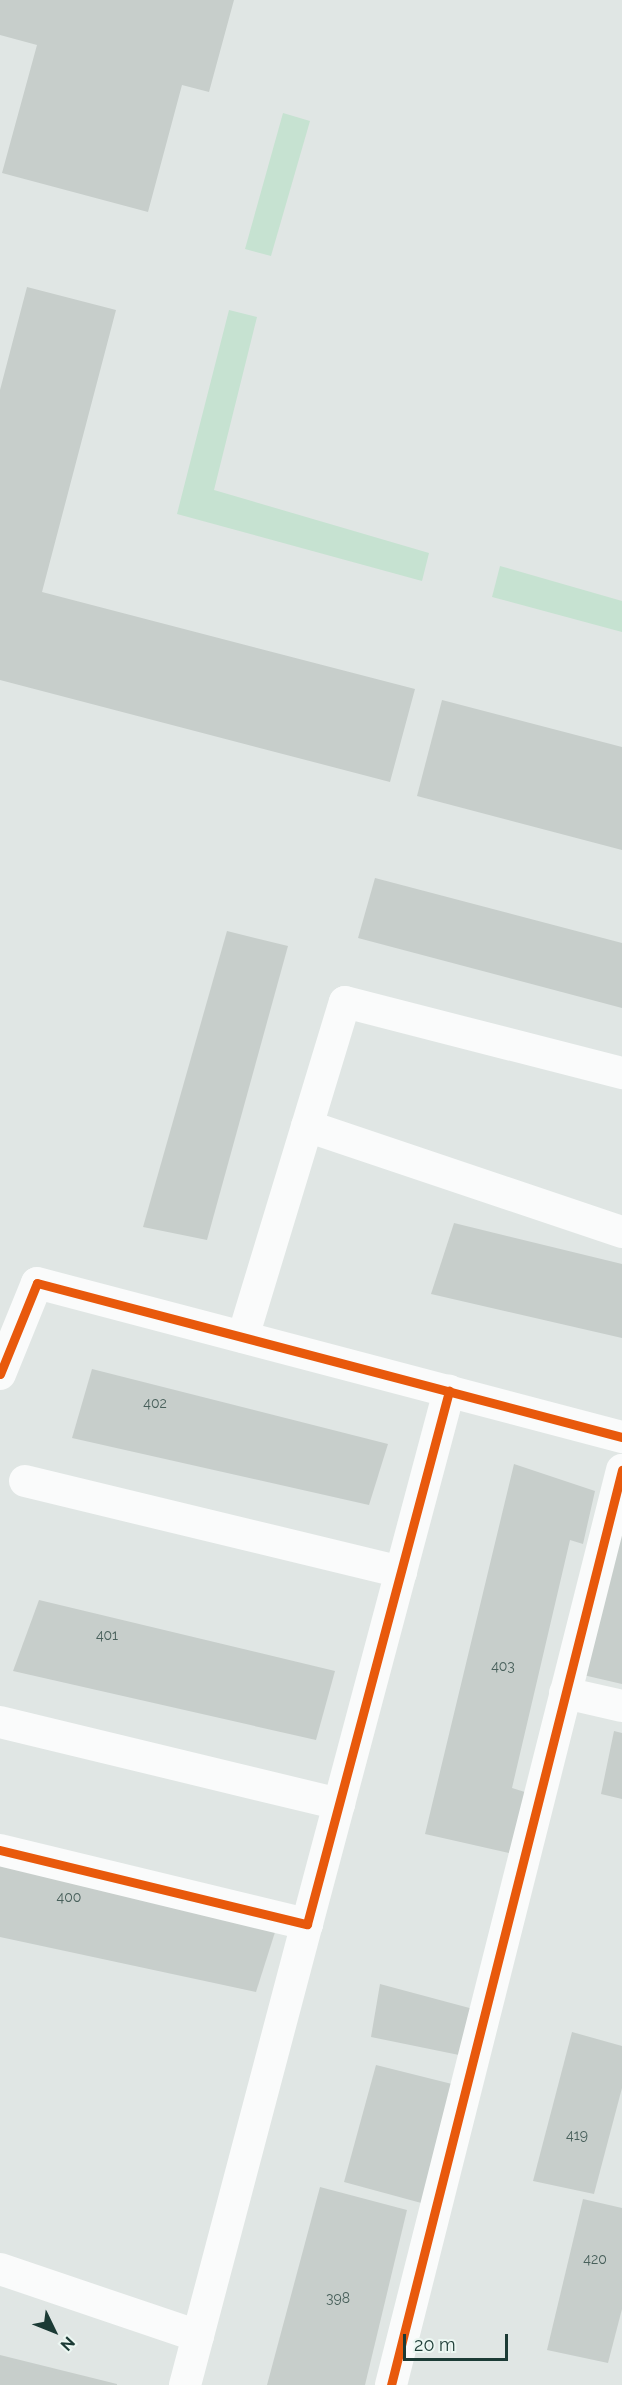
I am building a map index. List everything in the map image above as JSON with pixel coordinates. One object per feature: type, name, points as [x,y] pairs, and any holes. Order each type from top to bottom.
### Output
[{"type":"street","points":[[243,1337],[345,1002],[622,1073]]},
{"type":"street","points":[[307,1126],[622,1232]]},
{"type":"street","points":[[0,1374],[37,1283],[622,1437]]},
{"type":"street","points":[[185,2385],[449,1391]]},
{"type":"street","points":[[391,2385],[622,1470]]},
{"type":"street","points":[[25,1481],[401,1572]]},
{"type":"street","points":[[566,1693],[622,1706]]},
{"type":"street","points":[[0,1722],[339,1804]]},
{"type":"street","points":[[0,1850],[307,1924]]},
{"type":"street","points":[[0,2269],[198,2336]]},
{"type":"green space","points":[[283,113],[310,121],[271,256],[245,249]]},
{"type":"green space","points":[[229,310],[257,317],[214,490],[429,553],[422,581],[177,514]]},
{"type":"green space","points":[[500,566],[622,601],[622,632],[492,597]]},
{"type":"building","points":[[0,0],[234,0],[209,92],[182,85],[148,212],[2,173],[37,45],[0,35]]},
{"type":"building","points":[[27,287],[116,310],[42,592],[415,689],[390,782],[0,680],[0,390]]},
{"type":"building","points":[[442,700],[622,747],[622,850],[417,796]]},
{"type":"building","points":[[375,878],[622,943],[622,1008],[358,938]]},
{"type":"building","points":[[227,931],[288,946],[207,1240],[143,1227]]},
{"type":"building","points":[[454,1223],[622,1264],[622,1338],[431,1294]]},
{"type":"building","points":[[92,1369],[388,1444],[369,1505],[72,1438]]},
{"type":"building","points":[[514,1464],[595,1491],[583,1544],[570,1540],[512,1788],[528,1793],[509,1853],[425,1834]]},
{"type":"building","points":[[622,1521],[622,1684],[579,1674]]},
{"type":"building","points":[[39,1600],[335,1671],[316,1740],[13,1671]]},
{"type":"building","points":[[614,1731],[622,1733],[622,1799],[601,1794]]},
{"type":"building","points":[[0,1864],[276,1929],[256,1992],[0,1937]]},
{"type":"building","points":[[380,1984],[477,2010],[464,2056],[371,2037]]},
{"type":"building","points":[[572,2032],[622,2046],[622,2088],[594,2194],[533,2181]]},
{"type":"building","points":[[376,2065],[452,2084],[425,2204],[344,2182]]},
{"type":"building","points":[[320,2187],[407,2210],[365,2385],[267,2385]]},
{"type":"building","points":[[583,2199],[622,2208],[622,2309],[608,2363],[547,2350]]},
{"type":"building","points":[[0,2355],[117,2384],[117,2385],[0,2385]]},
{"type":"cycle path","points":[[0,1374],[37,1283],[622,1437]]},
{"type":"cycle path","points":[[0,1850],[307,1924],[449,1391]]},
{"type":"cycle path","points":[[391,2385],[622,1470]]}]
